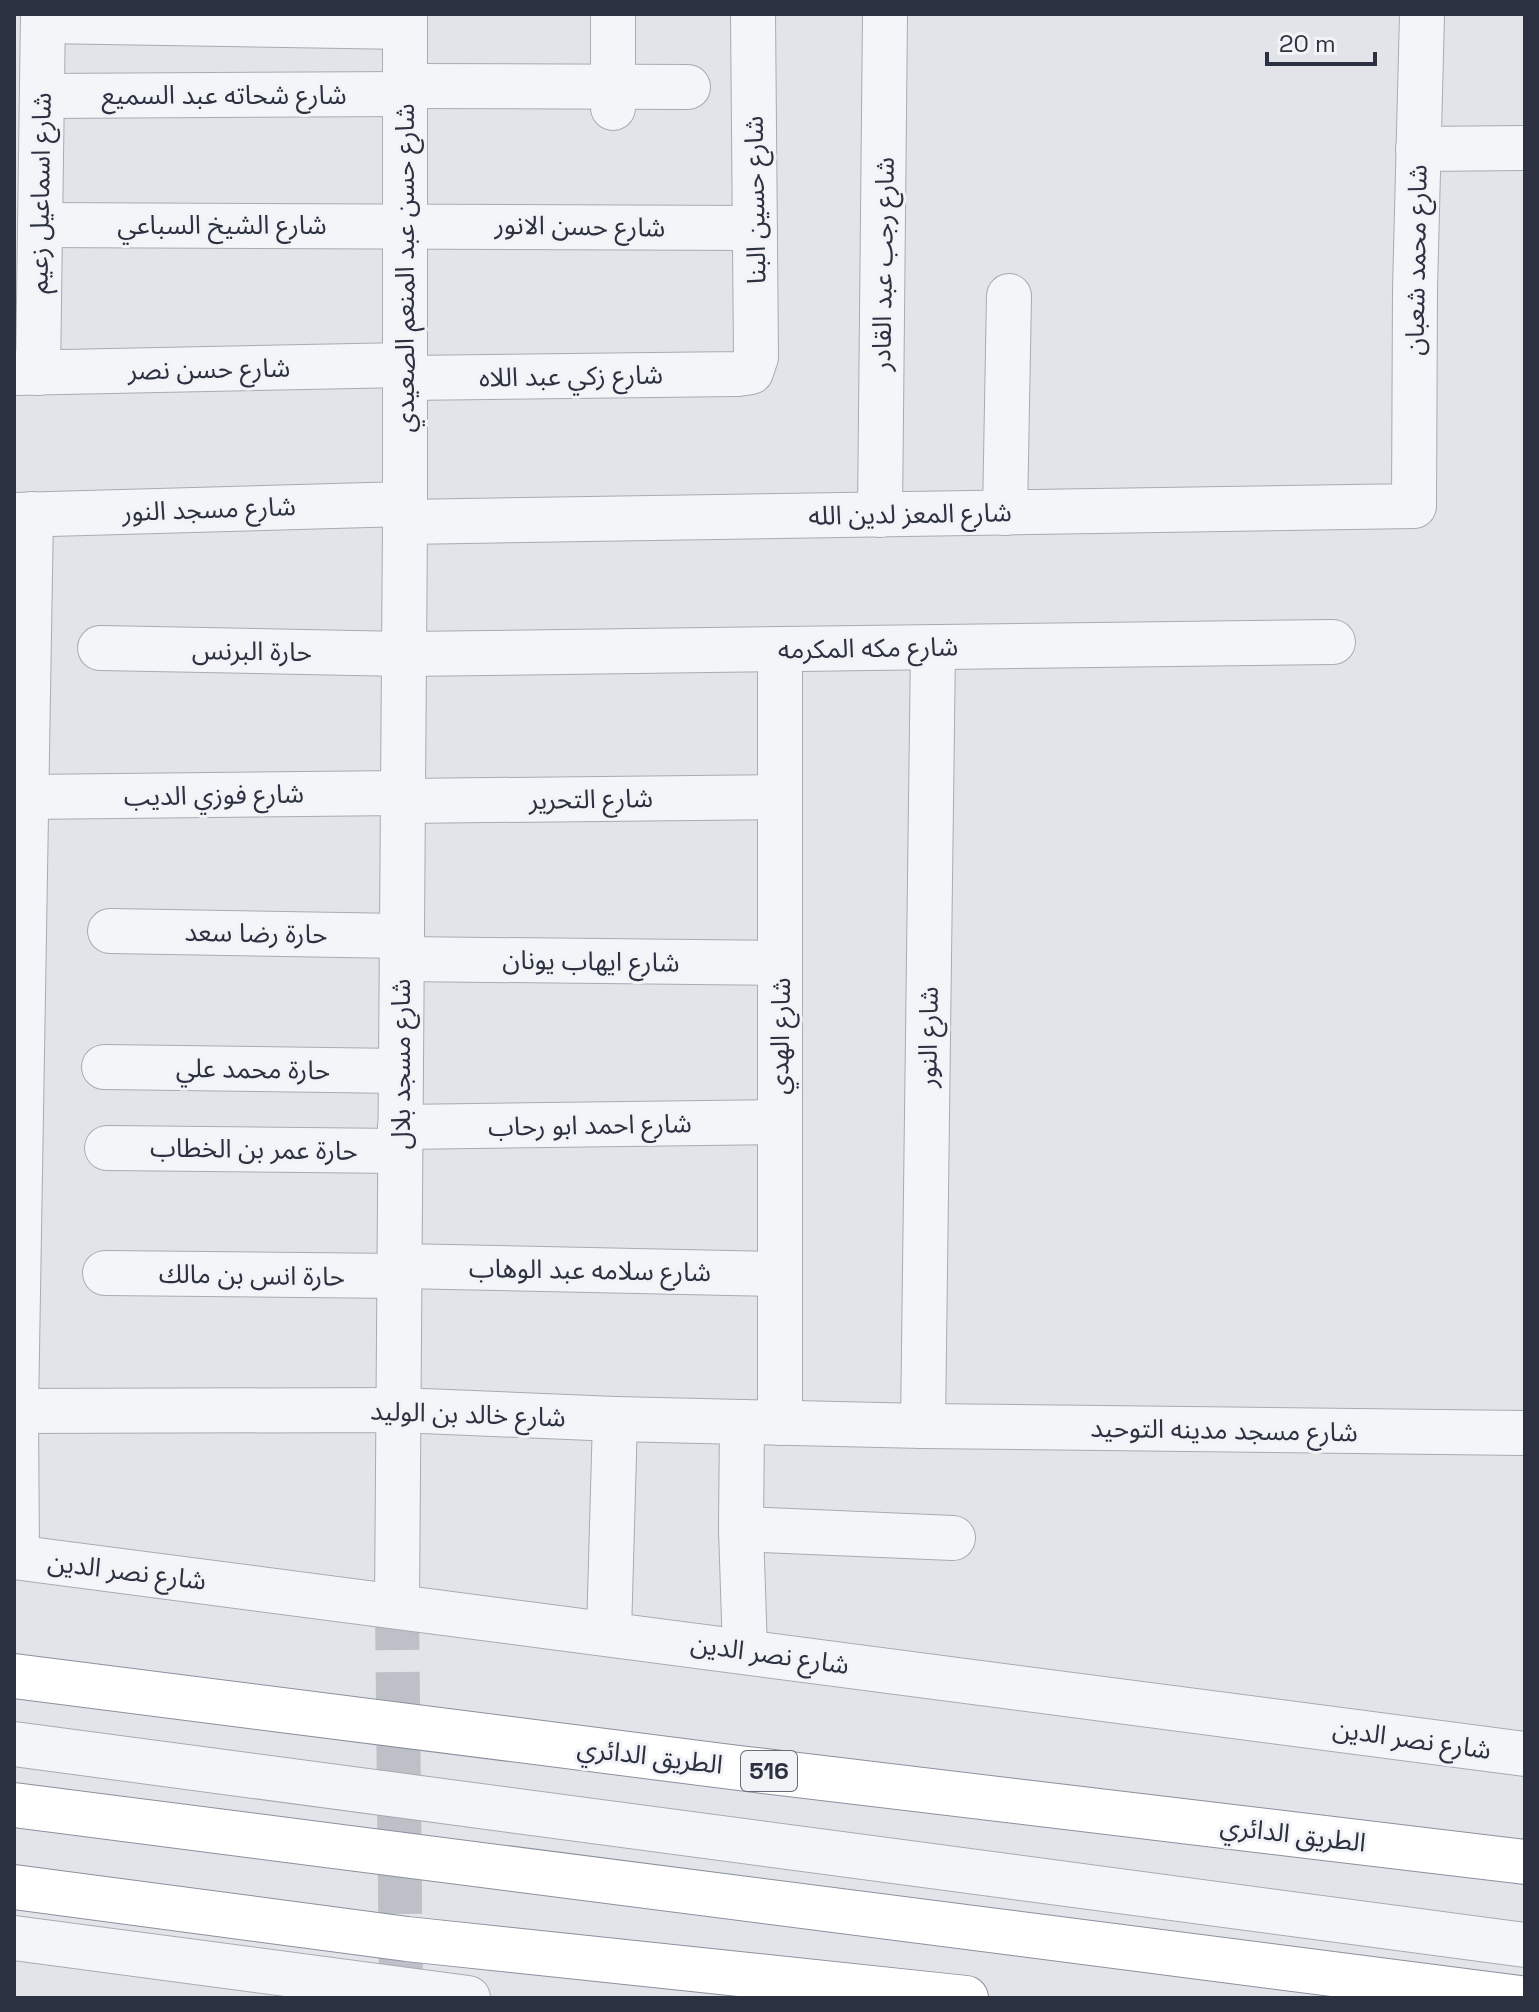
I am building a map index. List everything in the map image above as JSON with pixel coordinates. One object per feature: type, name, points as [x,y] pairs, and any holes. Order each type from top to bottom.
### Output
[{"type":"highway","name":"الطريق الدائري","points":[[14,1676],[739,1768],[1525,1862]]},
{"type":"highway","points":[[14,1805],[1520,1998]]},
{"type":"highway","points":[[14,1887],[407,1939],[966,1998]]},
{"type":"street","points":[[613,14],[613,97]]},
{"type":"street","name":"شارع حسين البنا","points":[[738,374],[751,372],[756,357],[753,14]]},
{"type":"street","name":"شارع رجب عبد القادر","points":[[880,515],[885,14]]},
{"type":"street","name":"شارع محمد شعبان","points":[[1414,506],[1422,14]]},
{"type":"street","points":[[43,18],[405,21]]},
{"type":"street","name":"شارع اسماعيل زعيم","points":[[26,373],[40,225],[43,18]]},
{"type":"street","name":"شارع حسن عبد المنعم الصعيدي","points":[[405,21],[405,513]]},
{"type":"street","name":"شارع شحاته عبد السميع","points":[[42,96],[406,90],[613,97],[688,87]]},
{"type":"street","points":[[1418,149],[1525,148]]},
{"type":"street","name":"شارع الشيخ السباعي","points":[[40,225],[405,225]]},
{"type":"street","name":"شارع حسن الانور","points":[[405,225],[755,228]]},
{"type":"street","points":[[1005,513],[1009,296]]},
{"type":"street","name":"شارع حسن نصر","points":[[26,373],[405,371]]},
{"type":"street","name":"شارع زكي عبد اللاه","points":[[405,371],[738,374]]},
{"type":"street","name":"شارع المعز لدين الله","points":[[405,513],[880,515],[1414,506]]},
{"type":"street","name":"شارع مسجد النور","points":[[22,514],[405,513]]},
{"type":"street","name":"شارع مسجد بلال","points":[[397,1606],[405,513]]},
{"type":"street","points":[[16,1557],[15,1411],[26,797],[22,514]]},
{"type":"street","name":"شارع مكه المكرمه","points":[[404,654],[1333,642]]},
{"type":"street","name":"شارع النور","points":[[923,1426],[933,647]]},
{"type":"street","name":"حارة البرنس","points":[[100,648],[404,654]]},
{"type":"street","name":"شارع الهدي","points":[[745,1651],[741,1529],[761,1423],[780,1274],[780,649]]},
{"type":"street","name":"شارع فوزي الديب","points":[[26,797],[403,797]]},
{"type":"street","name":"شارع التحرير","points":[[403,797],[780,797]]},
{"type":"street","name":"حارة رضا سعد","points":[[110,931],[402,948]]},
{"type":"street","name":"شارع ايهاب يونان","points":[[402,948],[780,963]]},
{"type":"street","name":"حارة محمد علي","points":[[104,1067],[401,1071]]},
{"type":"street","name":"شارع احمد ابو رحاب","points":[[400,1139],[779,1122]]},
{"type":"street","name":"حارة عمر بن الخطاب","points":[[107,1148],[400,1139]]},
{"type":"street","name":"شارع سلامه عبد الوهاب","points":[[400,1271],[780,1274]]},
{"type":"street","name":"حارة انس بن مالك","points":[[105,1273],[400,1271]]},
{"type":"street","name":"شارع خالد بن الوليد","points":[[15,1411],[399,1410],[615,1419],[923,1426]]},
{"type":"street","points":[[609,1633],[615,1419]]},
{"type":"street","name":"شارع مسجد مدينه التوحيد","points":[[923,1426],[1525,1433]]},
{"type":"street","points":[[741,1529],[953,1538]]},
{"type":"street","name":"شارع نصر الدين","points":[[16,1557],[1525,1754]]},
{"type":"street","points":[[14,1744],[1525,1945]]},
{"type":"street","points":[[14,1938],[401,1994],[468,1998]]},
{"type":"tunnel","points":[[397,1606],[401,1990]]}]
